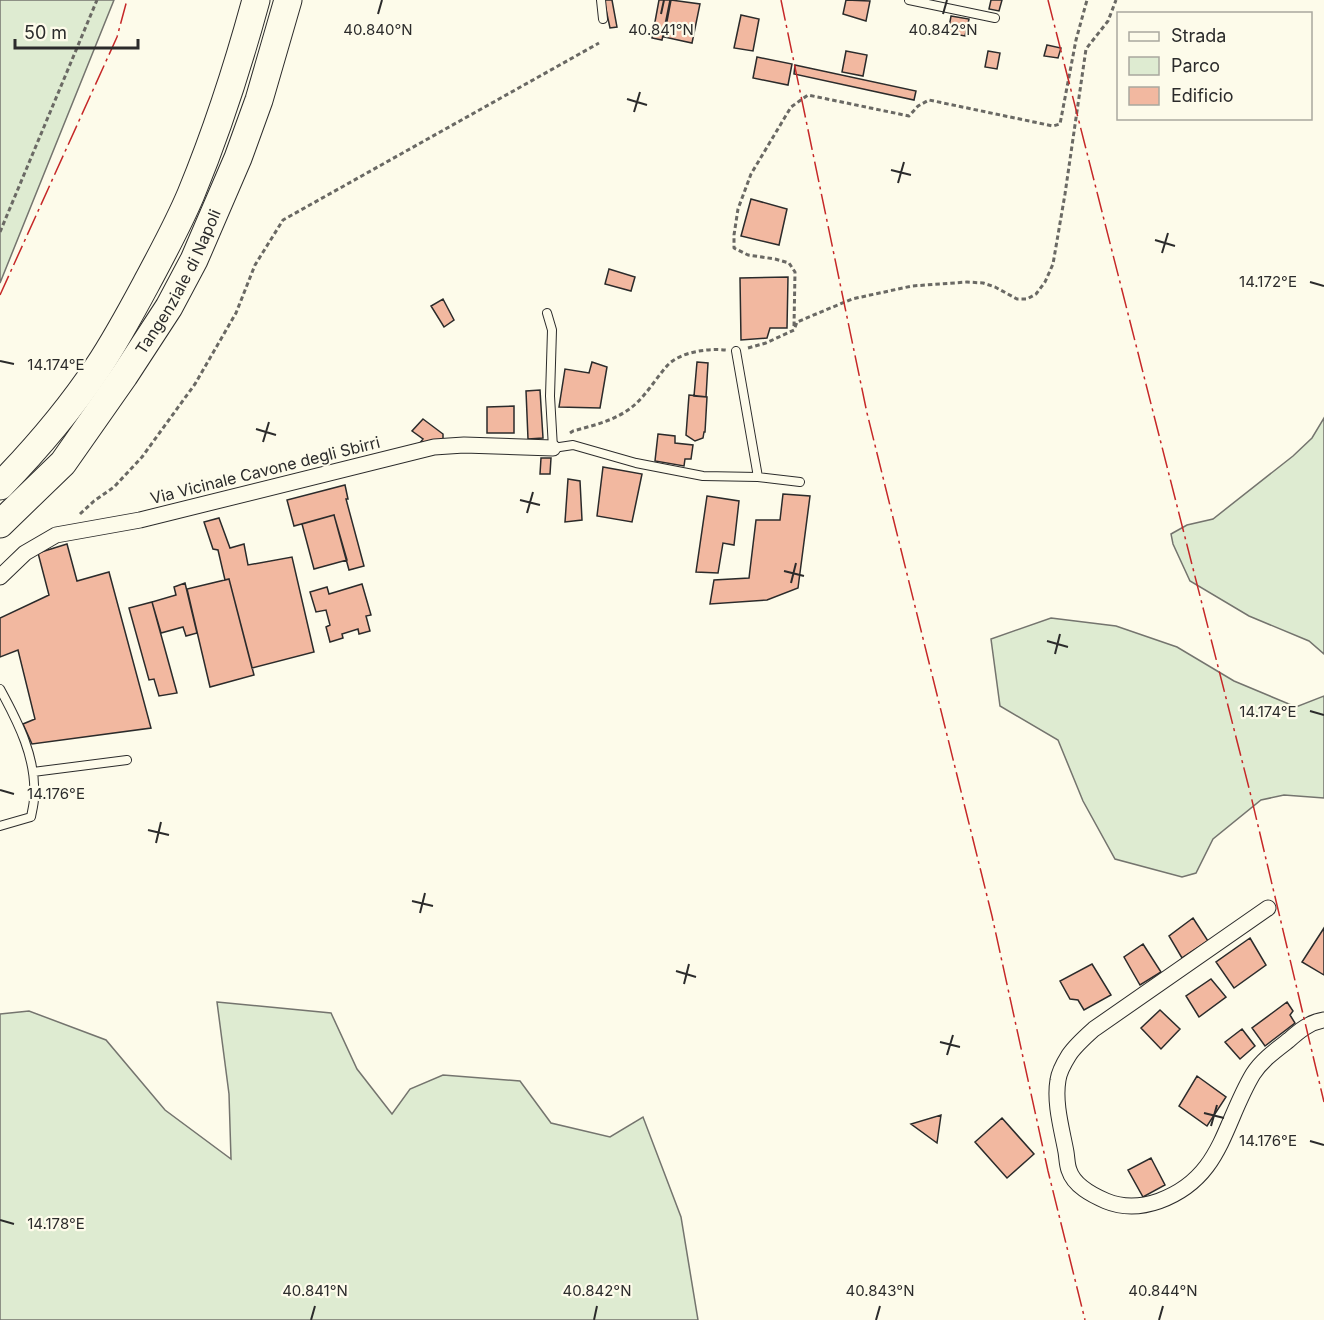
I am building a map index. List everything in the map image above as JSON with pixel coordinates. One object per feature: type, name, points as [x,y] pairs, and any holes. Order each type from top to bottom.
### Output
[{"type":"highway","name":"Tangenziale di Napoli","points":[[0,524],[63,462],[170,307],[194,260],[238,158],[259,100],[288,0]]},
{"type":"highway","name":"Tangenziale di Napoli","points":[[0,486],[64,414],[99,366],[165,249],[190,195],[210,142],[243,46],[250,6]]},
{"type":"street","name":"Via Vicinale Cavone degli Sbirri","points":[[0,577],[26,553],[56,535],[140,520],[434,447],[464,445],[553,448]]},
{"type":"street","points":[[1268,908],[1094,1029],[1070,1054],[1058,1080],[1058,1108],[1069,1171],[1076,1182],[1095,1197],[1115,1204],[1143,1205],[1177,1194],[1203,1173],[1214,1157],[1254,1074],[1265,1059],[1302,1029],[1324,1020]]},
{"type":"lane","points":[[601,0],[603,19]]},
{"type":"lane","points":[[909,0],[995,18]]},
{"type":"lane","points":[[547,313],[552,330],[550,396],[553,448],[573,445],[636,464],[703,476],[758,477],[800,482]]},
{"type":"lane","points":[[736,351],[758,477]]},
{"type":"lane","points":[[0,689],[28,752],[33,772],[34,798],[31,817],[0,826]]},
{"type":"lane","points":[[33,772],[128,760]]},
{"type":"path","points":[[0,232],[97,0]]},
{"type":"path","points":[[794,330],[795,272],[789,262],[748,255],[734,248],[738,209],[751,174],[790,107],[807,95],[909,116],[918,106],[929,100],[1053,126],[1060,124],[1076,40],[1087,0]]},
{"type":"path","points":[[553,448],[573,431],[603,423],[626,411],[642,398],[667,365],[679,357],[710,348],[736,351],[766,343],[794,330],[797,322],[852,299],[912,286],[967,282],[983,283],[995,287],[1017,299],[1027,299],[1036,294],[1045,282],[1053,264],[1086,49],[1108,21],[1116,0]]},
{"type":"path","points":[[56,535],[94,501],[114,487],[142,457],[195,384],[236,313],[255,265],[283,220],[599,43]]},
{"type":"green space","points":[[0,0],[114,0],[0,283]]},
{"type":"green space","points":[[1324,418],[1324,654],[1309,641],[1249,616],[1190,581],[1173,544],[1171,534],[1187,525],[1213,519],[1293,456],[1312,438]]},
{"type":"green space","points":[[1051,618],[1116,626],[1177,647],[1234,681],[1296,707],[1324,696],[1324,798],[1284,795],[1261,800],[1213,839],[1196,873],[1182,877],[1115,859],[1083,801],[1058,740],[1000,706],[991,639]]},
{"type":"green space","points":[[217,1002],[331,1013],[357,1069],[392,1114],[410,1089],[443,1075],[520,1081],[551,1123],[610,1137],[643,1117],[681,1217],[698,1320],[0,1320],[0,1014],[29,1011],[106,1040],[165,1110],[231,1159],[229,1094]]},
{"type":"building","points":[[604,0],[612,0],[617,27],[610,28]]},
{"type":"building","points":[[659,0],[670,0],[662,40],[652,38]]},
{"type":"building","points":[[671,0],[700,4],[692,43],[664,37]]},
{"type":"building","points":[[846,0],[870,1],[866,21],[843,14]]},
{"type":"building","points":[[991,0],[1002,0],[999,11],[989,9]]},
{"type":"building","points":[[741,15],[759,19],[753,51],[734,48]]},
{"type":"building","points":[[951,16],[969,19],[965,36],[948,33]]},
{"type":"building","points":[[1047,45],[1061,48],[1058,58],[1044,56]]},
{"type":"building","points":[[846,51],[867,55],[863,76],[842,72]]},
{"type":"building","points":[[988,51],[1000,53],[997,69],[985,67]]},
{"type":"building","points":[[757,57],[792,64],[788,85],[753,78]]},
{"type":"building","points":[[795,65],[916,91],[914,100],[794,74]]},
{"type":"building","points":[[751,199],[787,209],[779,245],[741,236]]},
{"type":"building","points":[[609,269],[635,277],[631,291],[605,284]]},
{"type":"building","points":[[788,277],[787,328],[770,328],[767,338],[741,340],[740,278]]},
{"type":"building","points":[[443,299],[454,320],[444,327],[431,306]]},
{"type":"building","points":[[592,362],[607,367],[600,408],[559,407],[565,369],[589,373]]},
{"type":"building","points":[[697,362],[708,363],[706,397],[694,396]]},
{"type":"building","points":[[540,390],[543,438],[528,439],[526,391]]},
{"type":"building","points":[[689,395],[707,397],[705,432],[703,438],[695,441],[686,435]]},
{"type":"building","points":[[514,406],[514,433],[487,433],[487,407]]},
{"type":"building","points":[[423,419],[443,434],[443,442],[417,447],[423,439],[412,431]]},
{"type":"building","points":[[658,434],[675,436],[675,443],[693,445],[691,459],[685,459],[684,466],[655,461]]},
{"type":"building","points":[[541,458],[551,458],[550,474],[540,474]]},
{"type":"building","points":[[603,467],[642,474],[632,522],[597,516]]},
{"type":"building","points":[[568,479],[580,481],[582,520],[565,522]]},
{"type":"building","points":[[345,485],[348,499],[346,499],[364,566],[349,570],[334,515],[294,526],[287,500]]},
{"type":"building","points":[[783,494],[810,496],[798,588],[767,600],[710,604],[714,580],[749,578],[756,520],[780,520]]},
{"type":"building","points":[[707,496],[739,501],[734,545],[723,543],[718,573],[696,572]]},
{"type":"building","points":[[334,515],[347,560],[314,569],[302,524]]},
{"type":"building","points":[[219,518],[230,548],[244,544],[248,565],[292,557],[314,652],[252,668],[229,579],[225,580],[218,550],[213,549],[204,522]]},
{"type":"building","points":[[67,544],[77,581],[109,572],[151,728],[32,744],[23,724],[35,719],[18,650],[0,657],[0,618],[49,595],[38,553]]},
{"type":"building","points":[[229,579],[254,675],[210,687],[187,589]]},
{"type":"building","points":[[185,583],[197,633],[186,636],[183,627],[161,633],[152,602],[176,595],[174,587]]},
{"type":"building","points":[[362,584],[371,615],[366,616],[370,631],[359,634],[358,629],[342,634],[343,638],[330,642],[326,627],[330,625],[326,610],[316,612],[310,592],[327,587],[329,594]]},
{"type":"building","points":[[152,602],[177,693],[159,696],[154,679],[149,680],[129,608]]},
{"type":"building","points":[[1193,918],[1208,941],[1182,958],[1169,936]]},
{"type":"building","points":[[1324,928],[1324,975],[1302,962]]},
{"type":"building","points":[[1250,938],[1266,965],[1234,988],[1216,962]]},
{"type":"building","points":[[1143,944],[1161,972],[1140,985],[1124,957]]},
{"type":"building","points":[[1092,964],[1111,995],[1084,1010],[1078,1000],[1070,999],[1060,981]]},
{"type":"building","points":[[1211,979],[1226,997],[1199,1017],[1186,996]]},
{"type":"building","points":[[1287,1002],[1293,1011],[1290,1015],[1295,1023],[1265,1046],[1252,1028]]},
{"type":"building","points":[[1160,1010],[1180,1029],[1161,1049],[1141,1028]]},
{"type":"building","points":[[1242,1029],[1255,1046],[1240,1059],[1225,1042]]},
{"type":"building","points":[[1197,1076],[1226,1097],[1207,1126],[1179,1106]]},
{"type":"building","points":[[941,1115],[937,1143],[911,1124]]},
{"type":"building","points":[[1002,1118],[1034,1154],[1007,1178],[975,1142]]},
{"type":"building","points":[[1151,1158],[1165,1185],[1143,1197],[1128,1170]]},
{"type":"power","points":[[0,295],[117,37],[127,0]]},
{"type":"power","points":[[781,0],[867,413],[992,916],[1048,1171],[1085,1320]]},
{"type":"power","points":[[1048,0],[1250,792],[1324,1102]]}]
